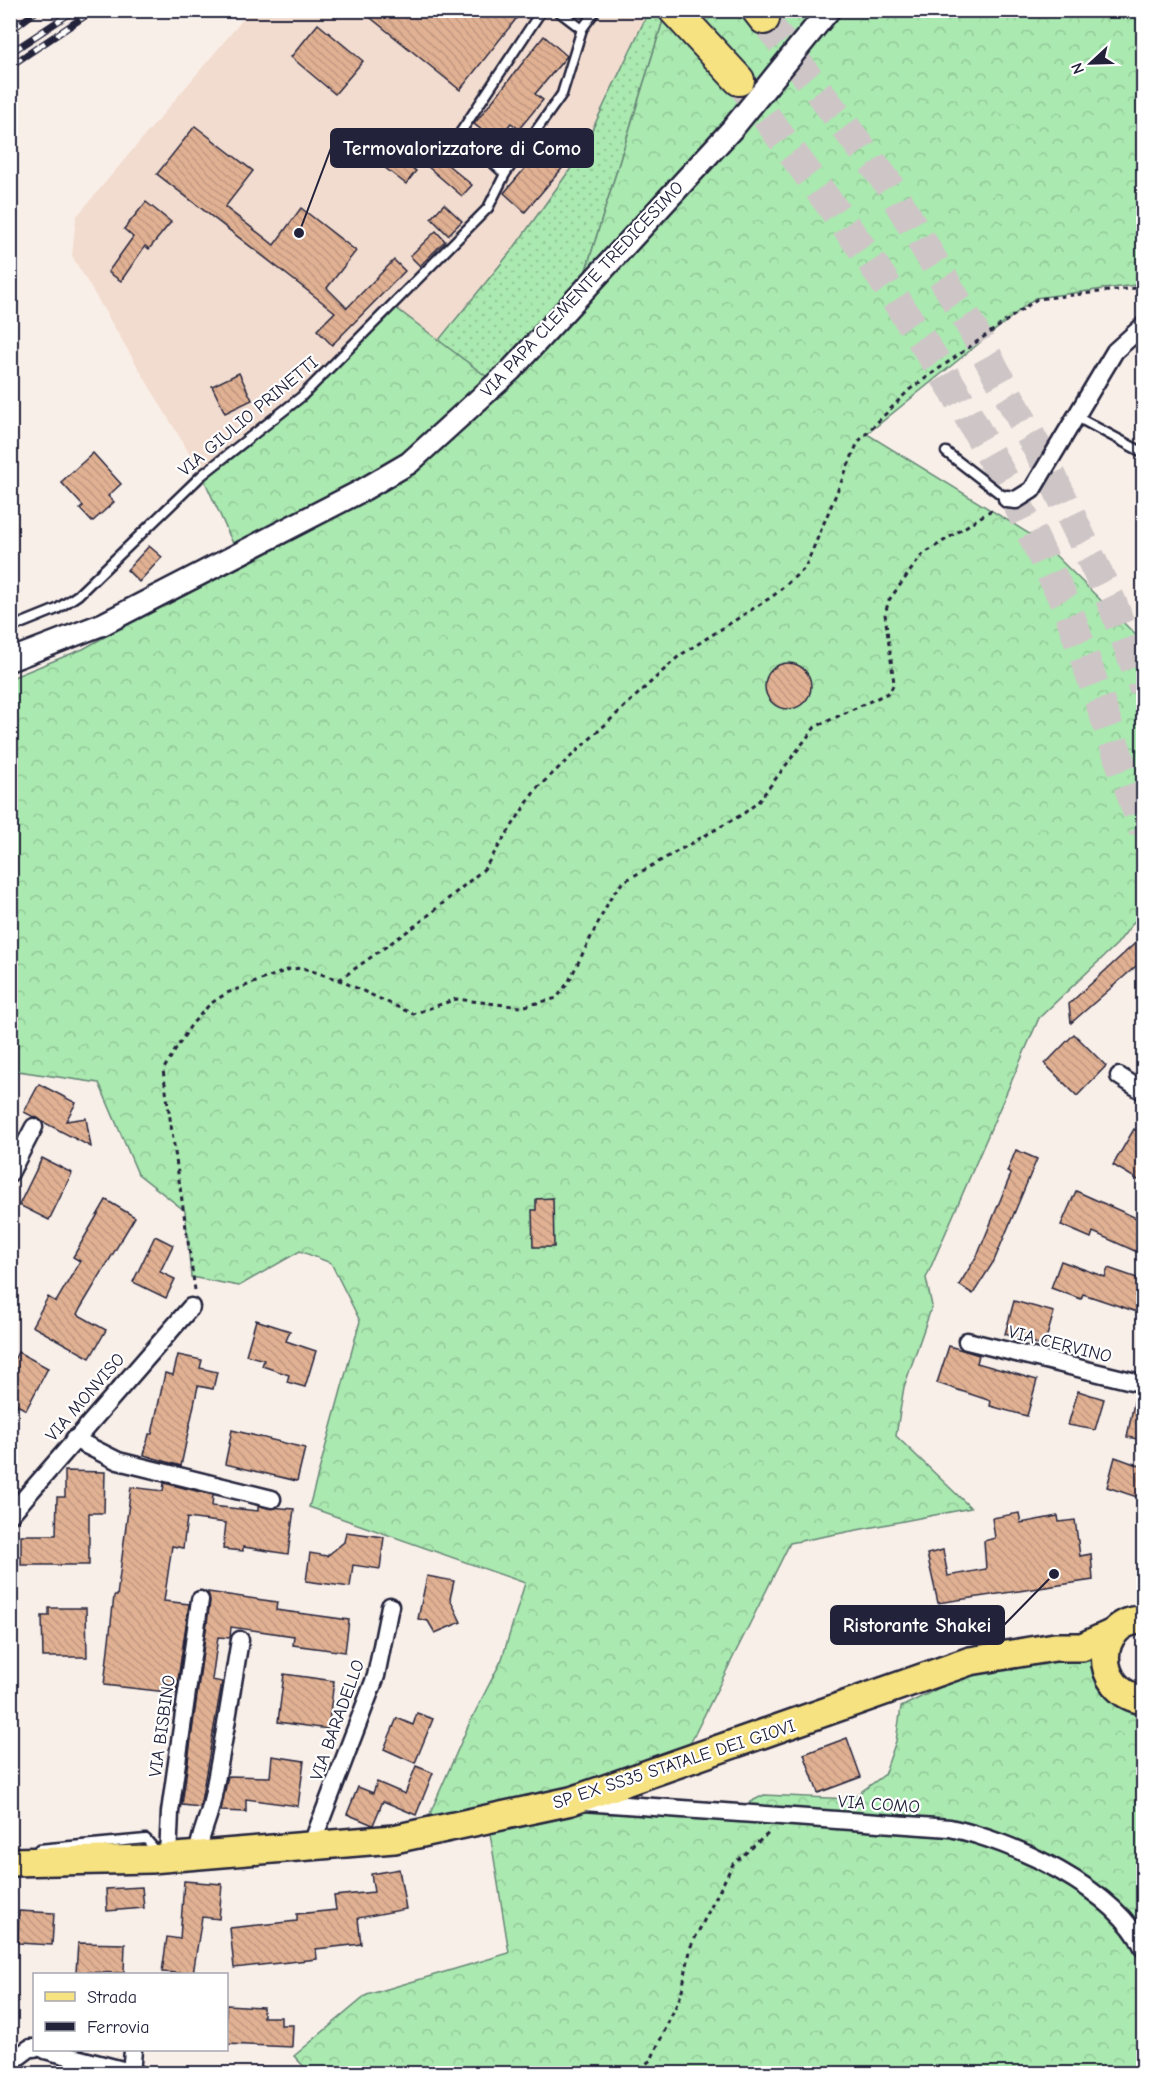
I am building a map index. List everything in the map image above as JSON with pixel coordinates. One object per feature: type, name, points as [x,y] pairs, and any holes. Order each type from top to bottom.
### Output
[{"type":"highway","points":[[678,15],[739,80]]},
{"type":"main road","name":"SP EX SS35 STATALE DEI GIOVI","points":[[16,1867],[394,1839],[571,1801],[970,1661],[1055,1647],[1082,1647],[1142,1618]]},
{"type":"main road","points":[[1106,1671],[1106,1650],[1115,1632]]},
{"type":"main road","points":[[1082,1647],[1106,1671],[1112,1683],[1121,1692],[1143,1700]]},
{"type":"street","name":"VIA PAPA CLEMENTE TREDICESIMO","points":[[10,660],[103,624],[351,496],[408,463],[511,370],[733,128],[829,10]]},
{"type":"street","points":[[1007,499],[1016,500],[1032,490],[1114,351],[1143,325]]},
{"type":"street","points":[[1119,1076],[1143,1092]]},
{"type":"street","points":[[10,1173],[34,1127]]},
{"type":"street","name":"VIA MONVISO","points":[[10,1515],[191,1307]]},
{"type":"street","name":"VIA CERVINO","points":[[967,1341],[1143,1384]]},
{"type":"street","points":[[74,1439],[118,1461],[272,1499]]},
{"type":"street","name":"VIA BISBINO","points":[[160,1858],[170,1812],[200,1600]]},
{"type":"street","name":"VIA BARADELLO","points":[[311,1846],[376,1676],[390,1606]]},
{"type":"street","points":[[198,1855],[198,1846],[203,1838],[212,1803],[240,1640]]},
{"type":"street","name":"VIA COMO","points":[[571,1801],[950,1828],[992,1839],[1023,1851],[1091,1893],[1133,1930],[1143,1949]]},
{"type":"street","points":[[10,2063],[30,2048],[33,2049]]},
{"type":"street","points":[[52,2051],[133,2073],[133,2051]]},
{"type":"lane","points":[[505,174],[460,133],[542,10]]},
{"type":"lane","points":[[557,10],[582,29]]},
{"type":"lane","name":"VIA GIULIO PRINETTI","points":[[10,628],[68,604],[202,475],[301,397],[488,208],[505,174],[562,94],[582,29],[596,10]]},
{"type":"lane","points":[[1075,416],[1143,453]]},
{"type":"lane","points":[[946,452],[1007,499]]},
{"type":"path","points":[[339,980],[419,923],[484,869],[536,789],[679,656],[773,596],[805,568],[858,442],[909,390],[1037,299],[1143,287]]},
{"type":"path","points":[[191,1307],[195,1291],[163,1070],[191,1025],[210,1004],[227,993],[290,969],[303,968],[339,980],[414,1014],[456,999],[521,1007],[556,998],[569,981],[612,895],[623,882],[743,814],[758,802],[815,728],[890,692],[894,683],[885,614],[889,600],[922,555],[963,531],[1007,499]]},
{"type":"path","points":[[632,2073],[651,2060],[681,1995],[691,1946],[733,1864],[766,1835],[793,1817]]},
{"type":"shaded area","points":[[250,11],[649,11],[579,157],[513,249],[438,341],[391,306],[301,397],[202,475],[72,256],[76,217]]},
{"type":"green space","points":[[649,11],[666,11],[583,280],[495,383],[438,341],[513,249],[579,157]]},
{"type":"green space","points":[[666,11],[1143,11],[1143,284],[1035,298],[867,434],[1041,541],[1143,642],[1143,910],[1117,944],[1039,1018],[926,1278],[932,1306],[904,1387],[896,1436],[971,1508],[790,1543],[681,1762],[589,1794],[730,1812],[764,1795],[851,1799],[884,1775],[896,1741],[901,1707],[939,1688],[1004,1664],[1089,1658],[1101,1678],[1143,1710],[1143,2073],[310,2073],[294,2056],[367,1995],[509,1953],[489,1827],[425,1825],[469,1724],[502,1659],[525,1583],[309,1507],[360,1321],[331,1263],[300,1251],[239,1286],[191,1277],[185,1211],[138,1174],[99,1083],[11,1070],[11,678],[83,649],[241,561],[202,475],[301,397],[392,305],[495,383],[583,280]]},
{"type":"building","points":[[361,10],[523,10],[460,90]]},
{"type":"building","points":[[318,24],[363,61],[335,94],[291,57]]},
{"type":"building","points":[[544,36],[567,56],[535,94],[543,100],[519,129],[511,123],[496,141],[474,124]]},
{"type":"building","points":[[195,126],[253,171],[225,207],[274,245],[301,208],[356,251],[327,288],[347,308],[394,260],[405,271],[332,345],[317,330],[335,312],[157,174]]},
{"type":"building","points":[[363,130],[416,171],[406,184],[353,143]]},
{"type":"building","points":[[554,134],[576,152],[525,212],[504,193]]},
{"type":"building","points":[[436,155],[472,185],[462,196],[427,166]]},
{"type":"building","points":[[146,202],[171,222],[149,249],[145,246],[121,281],[108,272],[133,237],[124,229]]},
{"type":"building","points":[[444,204],[462,221],[448,235],[431,218]]},
{"type":"building","points":[[436,231],[445,241],[420,266],[410,256]]},
{"type":"building","points":[[239,373],[252,400],[225,413],[212,386]]},
{"type":"building","points":[[93,453],[121,484],[108,496],[114,502],[92,522],[80,509],[83,506],[61,482]]},
{"type":"building","points":[[149,546],[162,557],[139,582],[127,570]]},
{"type":"building","points":[[788,663],[804,670],[811,686],[804,702],[788,709],[772,702],[765,686],[772,670]]},
{"type":"building","points":[[1143,936],[1143,960],[1071,1023],[1069,1004]]},
{"type":"building","points":[[1074,1034],[1106,1066],[1077,1096],[1045,1064]]},
{"type":"building","points":[[39,1084],[76,1103],[66,1121],[86,1118],[91,1147],[24,1112]]},
{"type":"building","points":[[1134,1129],[1143,1134],[1143,1183],[1113,1165]]},
{"type":"building","points":[[1016,1150],[1037,1159],[994,1261],[973,1294],[959,1285],[978,1254],[1011,1174],[1007,1172]]},
{"type":"building","points":[[42,1158],[72,1173],[49,1220],[19,1205]]},
{"type":"building","points":[[1076,1191],[1143,1221],[1143,1236],[1137,1252],[1093,1232],[1091,1238],[1061,1225]]},
{"type":"building","points":[[553,1198],[554,1247],[533,1247],[532,1210],[536,1210],[536,1199]]},
{"type":"building","points":[[106,1200],[135,1217],[77,1314],[106,1330],[90,1358],[32,1326],[48,1297],[56,1302],[80,1261],[73,1257]]},
{"type":"building","points":[[155,1236],[173,1245],[160,1272],[175,1279],[166,1298],[133,1282]]},
{"type":"building","points":[[1061,1261],[1105,1277],[1108,1268],[1143,1280],[1143,1314],[1083,1294],[1081,1299],[1051,1288]]},
{"type":"building","points":[[1014,1301],[1054,1312],[1044,1346],[1005,1334]]},
{"type":"building","points":[[256,1320],[290,1331],[286,1341],[316,1351],[305,1387],[287,1382],[289,1375],[262,1366],[264,1360],[246,1355]]},
{"type":"building","points":[[949,1346],[979,1355],[977,1363],[1037,1380],[1027,1416],[990,1406],[991,1401],[937,1383]]},
{"type":"building","points":[[18,1352],[48,1368],[26,1410],[10,1401],[10,1368]]},
{"type":"building","points":[[178,1355],[202,1360],[200,1368],[217,1372],[213,1389],[198,1386],[181,1466],[144,1455],[149,1434],[152,1434],[165,1373],[173,1375]]},
{"type":"building","points":[[1078,1391],[1104,1399],[1095,1430],[1068,1425]]},
{"type":"building","points":[[1136,1393],[1143,1394],[1143,1440],[1127,1437]]},
{"type":"building","points":[[232,1430],[305,1448],[297,1481],[225,1464]]},
{"type":"building","points":[[1115,1457],[1143,1467],[1143,1499],[1107,1487]]},
{"type":"building","points":[[65,1471],[105,1472],[104,1513],[89,1513],[89,1565],[21,1565],[21,1535],[56,1535],[57,1497],[65,1497]]},
{"type":"building","points":[[164,1483],[213,1495],[212,1506],[258,1511],[258,1506],[294,1509],[288,1554],[243,1547],[243,1551],[223,1549],[226,1523],[187,1518],[183,1548],[172,1546],[164,1601],[189,1604],[176,1693],[104,1685],[114,1596],[117,1596],[131,1487],[163,1491]]},
{"type":"building","points":[[1019,1513],[1021,1523],[1058,1516],[1059,1522],[1075,1520],[1080,1556],[1091,1554],[1093,1580],[938,1603],[927,1554],[943,1550],[948,1576],[986,1569],[984,1541],[995,1538],[992,1518]]},
{"type":"building","points":[[346,1532],[384,1537],[380,1569],[353,1565],[350,1587],[306,1581],[310,1553],[327,1556],[344,1542]]},
{"type":"building","points":[[427,1576],[454,1581],[450,1599],[461,1622],[435,1633],[428,1621],[418,1619]]},
{"type":"building","points":[[208,1592],[277,1602],[276,1610],[349,1620],[345,1652],[293,1645],[294,1636],[231,1627],[230,1638],[218,1637],[212,1680],[222,1682],[200,1807],[182,1805],[210,1601]]},
{"type":"building","points":[[49,1608],[86,1608],[87,1657],[43,1657],[42,1616],[49,1616]]},
{"type":"building","points":[[284,1674],[334,1681],[328,1729],[278,1722]]},
{"type":"building","points":[[417,1713],[433,1719],[415,1763],[384,1749],[397,1718],[413,1725]]},
{"type":"building","points":[[847,1738],[861,1777],[818,1793],[804,1754]]},
{"type":"building","points":[[272,1756],[304,1761],[298,1806],[246,1799],[246,1812],[221,1811],[228,1776],[270,1777]]},
{"type":"building","points":[[416,1766],[433,1773],[416,1815],[383,1801],[373,1825],[347,1814],[358,1787],[373,1793],[377,1782],[405,1794]]},
{"type":"building","points":[[399,1869],[406,1909],[358,1918],[361,1944],[316,1949],[317,1959],[234,1968],[230,1928],[297,1921],[297,1914],[336,1910],[334,1896],[374,1892],[371,1874]]},
{"type":"building","points":[[184,1881],[222,1884],[219,1919],[202,1917],[193,1973],[162,1972],[167,1937],[180,1939]]},
{"type":"building","points":[[142,1887],[144,1908],[107,1911],[106,1889]]},
{"type":"building","points":[[19,1911],[54,1913],[52,1945],[18,1943]]},
{"type":"building","points":[[78,1943],[125,1944],[124,1973],[76,1972]]},
{"type":"building","points":[[228,2005],[263,2007],[263,2017],[281,2017],[281,2025],[293,2025],[292,2047],[228,2044]]},
{"type":"tunnel","points":[[764,19],[887,182],[967,319],[1048,468],[1113,605],[1144,689]]},
{"type":"tunnel","points":[[739,80],[867,255],[954,390],[1017,503],[1068,609],[1144,831]]},
{"type":"railway","points":[[10,31],[38,10]]},
{"type":"railway","points":[[10,53],[75,10]]},
{"type":"railway","points":[[10,66],[94,10]]},
{"type":"place","name":"Termovalorizzatore di Como","points":[[299,233]]},
{"type":"place","name":"Ristorante Shakei","points":[[1054,1574]]}]
